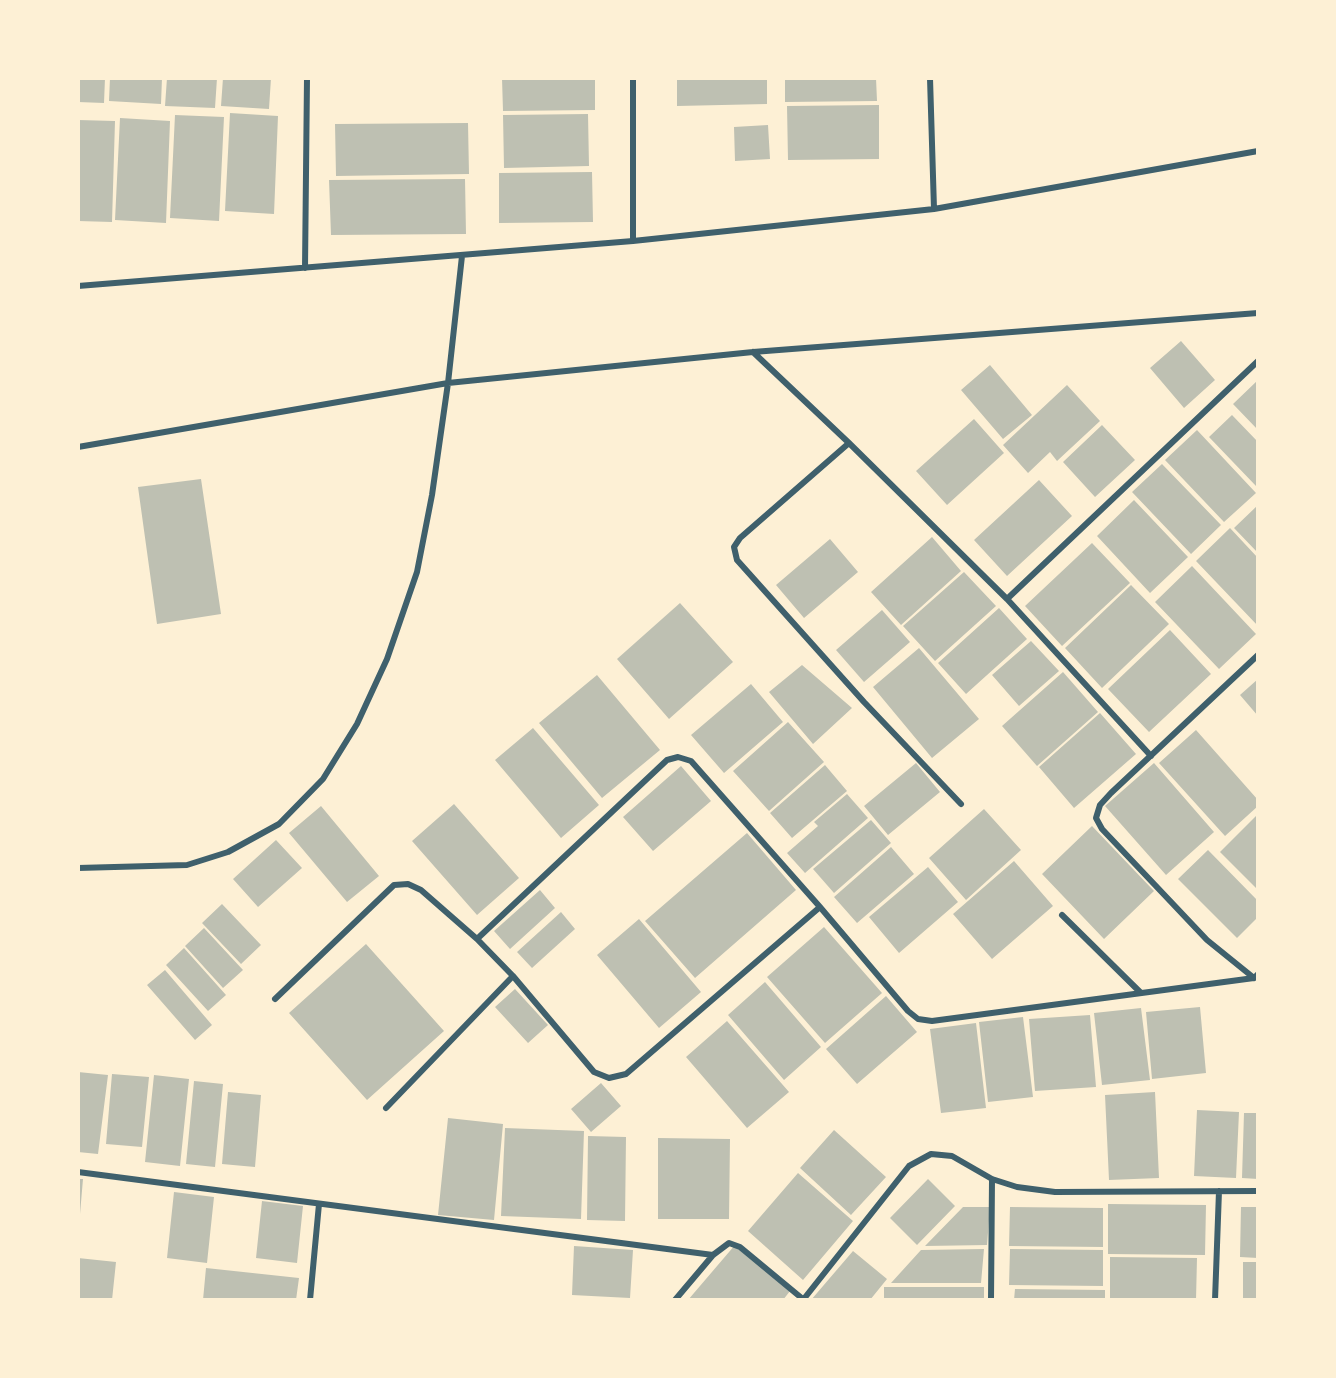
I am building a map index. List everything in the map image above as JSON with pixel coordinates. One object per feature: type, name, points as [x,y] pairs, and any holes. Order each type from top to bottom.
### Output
[{"type":"street","points":[[305,268],[307,78]]},
{"type":"street","points":[[633,78],[633,242]]},
{"type":"street","points":[[930,78],[933,209]]},
{"type":"street","points":[[78,286],[633,242],[933,209],[1258,151]]},
{"type":"street","points":[[78,868],[187,865],[228,852],[279,824],[323,779],[357,724],[387,659],[417,572],[432,495],[448,383],[462,256]]},
{"type":"street","points":[[78,447],[448,383],[753,352],[1258,313]]},
{"type":"street","points":[[753,352],[1007,599],[1151,756]]},
{"type":"street","points":[[1007,599],[1258,361]]},
{"type":"street","points":[[849,443],[740,537],[734,547],[737,560],[864,702],[961,804]]},
{"type":"street","points":[[1256,976],[1207,940],[1102,829],[1096,818],[1100,805],[1258,655]]},
{"type":"street","points":[[477,939],[667,760],[678,757],[691,761],[908,1011],[918,1018],[932,1021],[1256,976]]},
{"type":"street","points":[[275,999],[394,885],[408,884],[421,890],[477,939],[513,976],[594,1072],[609,1078],[626,1074],[820,907]]},
{"type":"street","points":[[1062,915],[1141,993]]},
{"type":"street","points":[[386,1108],[513,976]]},
{"type":"street","points":[[675,1300],[713,1255],[729,1242],[735,1244],[803,1300],[909,1166],[931,1154],[952,1156],[992,1179],[1017,1188],[1055,1192],[1258,1191]]},
{"type":"street","points":[[78,1172],[713,1255]]},
{"type":"street","points":[[991,1300],[992,1179]]},
{"type":"street","points":[[1215,1300],[1219,1191]]},
{"type":"street","points":[[310,1300],[319,1204]]},
{"type":"building","points":[[78,78],[105,78],[104,103],[78,102]]},
{"type":"building","points":[[110,78],[162,78],[161,104],[109,101]]},
{"type":"building","points":[[167,78],[217,78],[215,108],[165,106]]},
{"type":"building","points":[[223,78],[271,78],[269,109],[221,106]]},
{"type":"building","points":[[502,78],[595,78],[595,110],[503,111]]},
{"type":"building","points":[[677,78],[767,78],[767,104],[677,106]]},
{"type":"building","points":[[785,78],[876,78],[877,101],[785,102]]},
{"type":"building","points":[[879,105],[879,159],[788,160],[787,106]]},
{"type":"building","points":[[230,113],[278,116],[274,214],[225,211]]},
{"type":"building","points":[[588,114],[589,166],[504,168],[503,115]]},
{"type":"building","points":[[175,115],[224,117],[219,221],[170,218]]},
{"type":"building","points":[[120,118],[170,121],[166,223],[115,220]]},
{"type":"building","points":[[78,120],[115,121],[112,222],[78,221]]},
{"type":"building","points":[[468,123],[469,174],[336,176],[335,124]]},
{"type":"building","points":[[768,125],[770,159],[735,161],[734,127]]},
{"type":"building","points":[[592,172],[593,222],[499,223],[499,173]]},
{"type":"building","points":[[465,179],[466,234],[331,235],[329,180]]},
{"type":"building","points":[[1181,341],[1215,380],[1184,408],[1150,368]]},
{"type":"building","points":[[990,365],[1032,415],[1003,439],[961,390]]},
{"type":"building","points":[[1258,380],[1258,430],[1233,404]]},
{"type":"building","points":[[1067,385],[1100,421],[1057,461],[1050,452],[1028,473],[1003,445]]},
{"type":"building","points":[[1232,415],[1258,442],[1258,484],[1256,486],[1209,437]]},
{"type":"building","points":[[974,419],[1004,453],[947,505],[916,471]]},
{"type":"building","points":[[1102,425],[1135,460],[1095,497],[1063,462]]},
{"type":"building","points":[[1197,430],[1256,493],[1224,522],[1165,460]]},
{"type":"building","points":[[1162,464],[1221,525],[1191,554],[1132,492]]},
{"type":"building","points":[[201,479],[221,614],[157,624],[138,487]]},
{"type":"building","points":[[1039,480],[1072,516],[1007,576],[974,540]]},
{"type":"building","points":[[1134,500],[1188,557],[1150,593],[1097,536]]},
{"type":"building","points":[[1258,505],[1258,553],[1234,528]]},
{"type":"building","points":[[1230,528],[1258,558],[1258,626],[1196,561]]},
{"type":"building","points":[[932,537],[961,571],[901,625],[871,592]]},
{"type":"building","points":[[830,539],[858,572],[804,618],[776,585]]},
{"type":"building","points":[[1092,543],[1130,583],[1062,646],[1025,606]]},
{"type":"building","points":[[1192,566],[1256,634],[1219,669],[1155,602]]},
{"type":"building","points":[[964,572],[996,606],[935,661],[903,626]]},
{"type":"building","points":[[1131,585],[1169,624],[1102,688],[1065,648]]},
{"type":"building","points":[[680,603],[733,662],[669,719],[617,659]]},
{"type":"building","points":[[999,608],[1027,639],[966,694],[938,663]]},
{"type":"building","points":[[882,610],[910,642],[864,682],[836,650]]},
{"type":"building","points":[[1170,630],[1211,674],[1149,732],[1108,689]]},
{"type":"building","points":[[1031,641],[1059,671],[1019,706],[992,675]]},
{"type":"building","points":[[919,648],[979,719],[932,758],[873,687]]},
{"type":"building","points":[[802,665],[852,708],[813,744],[769,692]]},
{"type":"building","points":[[1063,672],[1098,712],[1037,766],[1002,726]]},
{"type":"building","points":[[597,675],[660,750],[602,798],[539,723]]},
{"type":"building","points":[[1258,679],[1258,716],[1240,695]]},
{"type":"building","points":[[751,684],[783,722],[724,773],[691,735]]},
{"type":"building","points":[[1100,713],[1136,754],[1074,808],[1039,767]]},
{"type":"building","points":[[788,722],[824,762],[769,811],[733,771]]},
{"type":"building","points":[[533,728],[599,805],[561,838],[495,760]]},
{"type":"building","points":[[1196,730],[1258,800],[1258,806],[1225,836],[1159,763]]},
{"type":"building","points":[[916,763],[940,792],[888,835],[864,806]]},
{"type":"building","points":[[1154,763],[1214,832],[1166,875],[1105,806]]},
{"type":"building","points":[[825,765],[847,791],[792,838],[770,813]]},
{"type":"building","points":[[681,766],[711,801],[653,851],[623,817]]},
{"type":"building","points":[[847,794],[868,818],[805,873],[787,853],[818,826],[814,822]]},
{"type":"building","points":[[454,804],[519,878],[477,915],[412,841]]},
{"type":"building","points":[[321,806],[379,876],[347,902],[289,833]]},
{"type":"building","points":[[984,809],[1021,850],[966,900],[929,858]]},
{"type":"building","points":[[1258,814],[1258,890],[1220,852]]},
{"type":"building","points":[[871,820],[891,843],[834,893],[813,869]]},
{"type":"building","points":[[1092,826],[1154,891],[1104,939],[1042,874]]},
{"type":"building","points":[[747,833],[796,890],[695,978],[645,921]]},
{"type":"building","points":[[276,840],[302,868],[258,907],[233,879]]},
{"type":"building","points":[[891,847],[914,874],[857,923],[834,897]]},
{"type":"building","points":[[1208,850],[1258,901],[1258,917],[1237,938],[1178,879]]},
{"type":"building","points":[[1014,861],[1053,906],[992,959],[953,914]]},
{"type":"building","points":[[928,867],[958,902],[899,953],[869,917]]},
{"type":"building","points":[[540,890],[555,908],[510,949],[494,931]]},
{"type":"building","points":[[222,904],[261,945],[241,964],[202,923]]},
{"type":"building","points":[[561,912],[575,929],[532,968],[517,952]]},
{"type":"building","points":[[639,919],[701,992],[659,1028],[597,955]]},
{"type":"building","points":[[824,927],[882,993],[825,1043],[767,977]]},
{"type":"building","points":[[204,928],[243,970],[223,988],[185,946]]},
{"type":"building","points":[[366,944],[444,1031],[367,1100],[289,1013]]},
{"type":"building","points":[[184,948],[226,995],[208,1011],[166,965]]},
{"type":"building","points":[[165,970],[212,1025],[195,1040],[147,985]]},
{"type":"building","points":[[765,982],[821,1047],[784,1080],[728,1015]]},
{"type":"building","points":[[515,989],[548,1025],[528,1043],[495,1007]]},
{"type":"building","points":[[886,996],[917,1032],[857,1084],[826,1049]]},
{"type":"building","points":[[1200,1007],[1206,1073],[1152,1079],[1146,1012]]},
{"type":"building","points":[[1141,1008],[1150,1080],[1102,1085],[1094,1013]]},
{"type":"building","points":[[1090,1015],[1096,1087],[1035,1091],[1029,1019]]},
{"type":"building","points":[[1023,1017],[1033,1097],[988,1102],[979,1022]]},
{"type":"building","points":[[727,1021],[789,1092],[747,1128],[686,1057]]},
{"type":"building","points":[[976,1023],[986,1108],[941,1113],[930,1029]]},
{"type":"building","points":[[78,1072],[108,1075],[98,1154],[78,1152]]},
{"type":"building","points":[[112,1074],[149,1077],[142,1147],[106,1144]]},
{"type":"building","points":[[154,1075],[189,1079],[180,1166],[145,1162]]},
{"type":"building","points":[[194,1081],[223,1084],[215,1167],[186,1164]]},
{"type":"building","points":[[601,1083],[621,1106],[591,1132],[571,1109]]},
{"type":"building","points":[[228,1092],[261,1095],[255,1167],[222,1164]]},
{"type":"building","points":[[1155,1092],[1159,1178],[1109,1180],[1105,1095]]},
{"type":"building","points":[[1197,1110],[1239,1112],[1236,1178],[1194,1176]]},
{"type":"building","points":[[1244,1113],[1258,1113],[1258,1179],[1242,1178]]},
{"type":"building","points":[[448,1118],[503,1124],[494,1220],[438,1215]]},
{"type":"building","points":[[505,1128],[584,1131],[581,1219],[501,1216]]},
{"type":"building","points":[[834,1130],[886,1177],[851,1215],[800,1168]]},
{"type":"building","points":[[588,1136],[626,1137],[625,1221],[587,1220]]},
{"type":"building","points":[[658,1138],[730,1139],[729,1219],[658,1219]]},
{"type":"building","points":[[798,1173],[853,1221],[803,1280],[748,1231]]},
{"type":"building","points":[[78,1179],[83,1179],[80,1214],[78,1214]]},
{"type":"building","points":[[928,1179],[955,1206],[917,1245],[890,1218]]},
{"type":"building","points":[[174,1192],[214,1197],[207,1263],[167,1258]]},
{"type":"building","points":[[262,1201],[303,1206],[297,1263],[256,1258]]},
{"type":"building","points":[[1108,1204],[1206,1205],[1205,1255],[1108,1254]]},
{"type":"building","points":[[963,1207],[990,1207],[987,1245],[925,1246]]},
{"type":"building","points":[[1010,1207],[1103,1208],[1103,1247],[1009,1246]]},
{"type":"building","points":[[1241,1207],[1258,1207],[1258,1258],[1240,1257]]},
{"type":"building","points":[[735,1245],[790,1291],[783,1300],[688,1300]]},
{"type":"building","points":[[574,1246],[633,1250],[630,1298],[572,1295]]},
{"type":"building","points":[[984,1249],[981,1283],[891,1283],[921,1250]]},
{"type":"building","points":[[1010,1249],[1103,1250],[1103,1286],[1009,1285]]},
{"type":"building","points":[[853,1251],[887,1279],[870,1300],[811,1300]]},
{"type":"building","points":[[1110,1257],[1197,1258],[1196,1300],[1110,1300]]},
{"type":"building","points":[[78,1258],[116,1262],[112,1300],[78,1300]]},
{"type":"building","points":[[1243,1262],[1258,1262],[1258,1300],[1243,1300]]},
{"type":"building","points":[[206,1268],[299,1278],[296,1300],[203,1300]]},
{"type":"building","points":[[884,1287],[984,1287],[984,1300],[884,1300]]},
{"type":"building","points":[[1015,1289],[1105,1290],[1105,1300],[1014,1300]]}]
